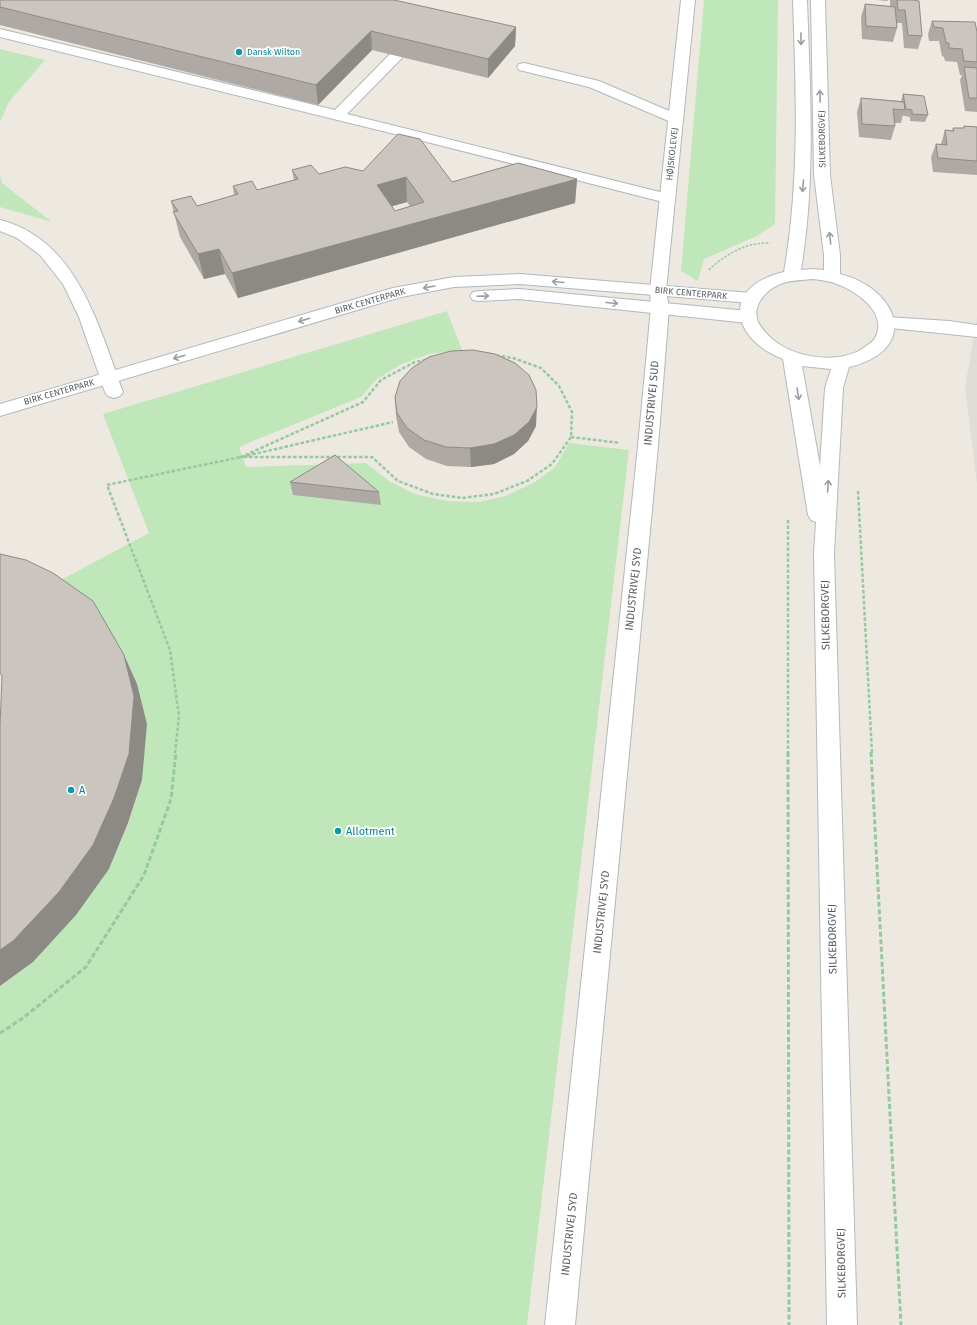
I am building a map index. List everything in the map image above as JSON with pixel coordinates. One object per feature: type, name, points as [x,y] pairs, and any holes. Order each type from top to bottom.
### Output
[{"type":"main road","name":"HØJSKOLEVEJ","points":[[659,299],[688,0]]},
{"type":"main road","name":"SILKEBORGVEJ","points":[[792,275],[797,251],[804,173],[800,0]]},
{"type":"main road","name":"SILKEBORGVEJ","points":[[818,0],[822,175],[832,255],[832,277]]},
{"type":"main road","points":[[813,274],[832,277],[853,284],[868,293],[880,305],[885,314],[887,323],[886,334],[879,346],[866,356],[842,362],[812,362],[791,356],[766,343],[753,328],[748,317],[751,298],[760,288],[774,280],[792,275],[813,274]]},
{"type":"main road","name":"BIRK CENTERPARK","points":[[0,410],[111,385],[401,307],[456,296],[519,294],[659,299],[709,295],[751,298]]},
{"type":"main road","name":"BIRK CENTERPARK","points":[[659,299],[748,317]]},
{"type":"main road","name":"INDUSTRIVEJ SUD","points":[[642,498],[648,446],[659,299]]},
{"type":"main road","points":[[887,323],[949,327],[977,332]]},
{"type":"main road","name":"SILKEBORGVEJ","points":[[791,356],[824,553]]},
{"type":"main road","name":"SILKEBORGVEJ","points":[[842,362],[834,388],[824,553],[842,1325]]},
{"type":"main road","name":"BIRK CENTERPARK","points":[[0,425],[111,385]]},
{"type":"main road","name":"INDUSTRIVEJ SYD","points":[[560,1325],[642,498]]},
{"type":"lane","points":[[0,33],[668,198]]},
{"type":"lane","points":[[331,114],[390,55]]},
{"type":"lane","points":[[524,67],[594,84],[676,119]]},
{"type":"lane","points":[[0,225],[22,235],[46,252],[70,282],[88,317],[111,385]]},
{"type":"path","points":[[709,295],[708,275],[713,266],[726,256],[747,246],[765,242]]},
{"type":"path","points":[[480,353],[513,358],[541,368],[559,386],[572,412],[571,437],[552,464],[527,481],[494,494],[462,498],[433,494],[398,481],[372,457],[240,457],[363,402],[381,380],[415,362],[449,355],[480,353]]},
{"type":"path","points":[[0,1032],[23,1018],[86,967],[144,875],[171,798],[179,716],[170,650],[107,485],[240,457],[393,422]]},
{"type":"path","points":[[571,437],[648,446]]},
{"type":"path","points":[[858,483],[901,1325]]},
{"type":"path","points":[[788,513],[789,1325]]},
{"type":"shaded area","points":[[977,318],[977,484],[965,387]]},
{"type":"green space","points":[[704,0],[778,0],[775,224],[757,236],[704,259],[698,281],[681,271]]},
{"type":"green space","points":[[0,49],[45,60],[9,102],[0,122]]},
{"type":"green space","points":[[0,175],[2,183],[52,222],[0,207]]},
{"type":"green space","points":[[447,311],[462,350],[429,354],[402,364],[377,379],[361,397],[239,447],[246,467],[366,463],[389,481],[415,494],[447,501],[479,502],[506,496],[535,482],[555,467],[569,443],[629,450],[527,1325],[0,1325],[0,986],[33,962],[109,869],[128,824],[142,780],[42,590],[149,533],[103,414]]},
{"type":"building","name":"Dansk Wilton","points":[[0,0],[394,0],[516,27],[488,59],[371,31],[316,85],[0,7]]},
{"type":"building","points":[[897,0],[919,1],[922,36],[908,35],[905,10],[898,10]]},
{"type":"building","points":[[865,4],[895,7],[897,28],[866,26]]},
{"type":"building","points":[[932,21],[975,22],[977,32],[977,62],[964,61],[962,49],[949,48],[949,43],[946,43],[943,28],[934,27]]},
{"type":"building","points":[[964,67],[977,68],[977,98],[969,98]]},
{"type":"building","points":[[903,94],[924,96],[928,115],[912,114],[912,110],[906,109]]},
{"type":"building","points":[[861,98],[904,102],[905,110],[893,109],[895,126],[862,124]]},
{"type":"building","points":[[964,126],[977,127],[977,161],[938,158],[936,144],[947,145],[945,130],[954,131],[953,128],[964,128]]},
{"type":"building","points":[[398,134],[420,139],[452,182],[518,163],[577,179],[232,273],[219,249],[198,254],[173,212],[178,211],[171,201],[191,196],[197,206],[238,194],[233,186],[252,181],[257,190],[298,179],[292,170],[311,165],[319,174],[345,167],[363,171]],"holes":[[[406,177],[424,202],[395,211],[377,185]]]},
{"type":"building","points":[[473,350],[495,354],[515,363],[529,375],[536,390],[537,407],[529,422],[514,435],[494,444],[470,448],[446,447],[424,440],[407,428],[397,413],[395,397],[400,381],[412,368],[429,357],[451,351]]},
{"type":"building","points":[[335,455],[379,492],[290,482]]},
{"type":"building","name":"A","points":[[0,554],[26,560],[53,573],[93,601],[124,655],[134,696],[129,754],[114,798],[93,845],[59,892],[13,941],[0,950],[0,726],[2,676],[0,673]]},
{"type":"place","name":"Dansk Wilton","points":[[239,52]]},
{"type":"place","name":"A","points":[[71,790]]},
{"type":"place","name":"Allotment","points":[[338,831]]}]
